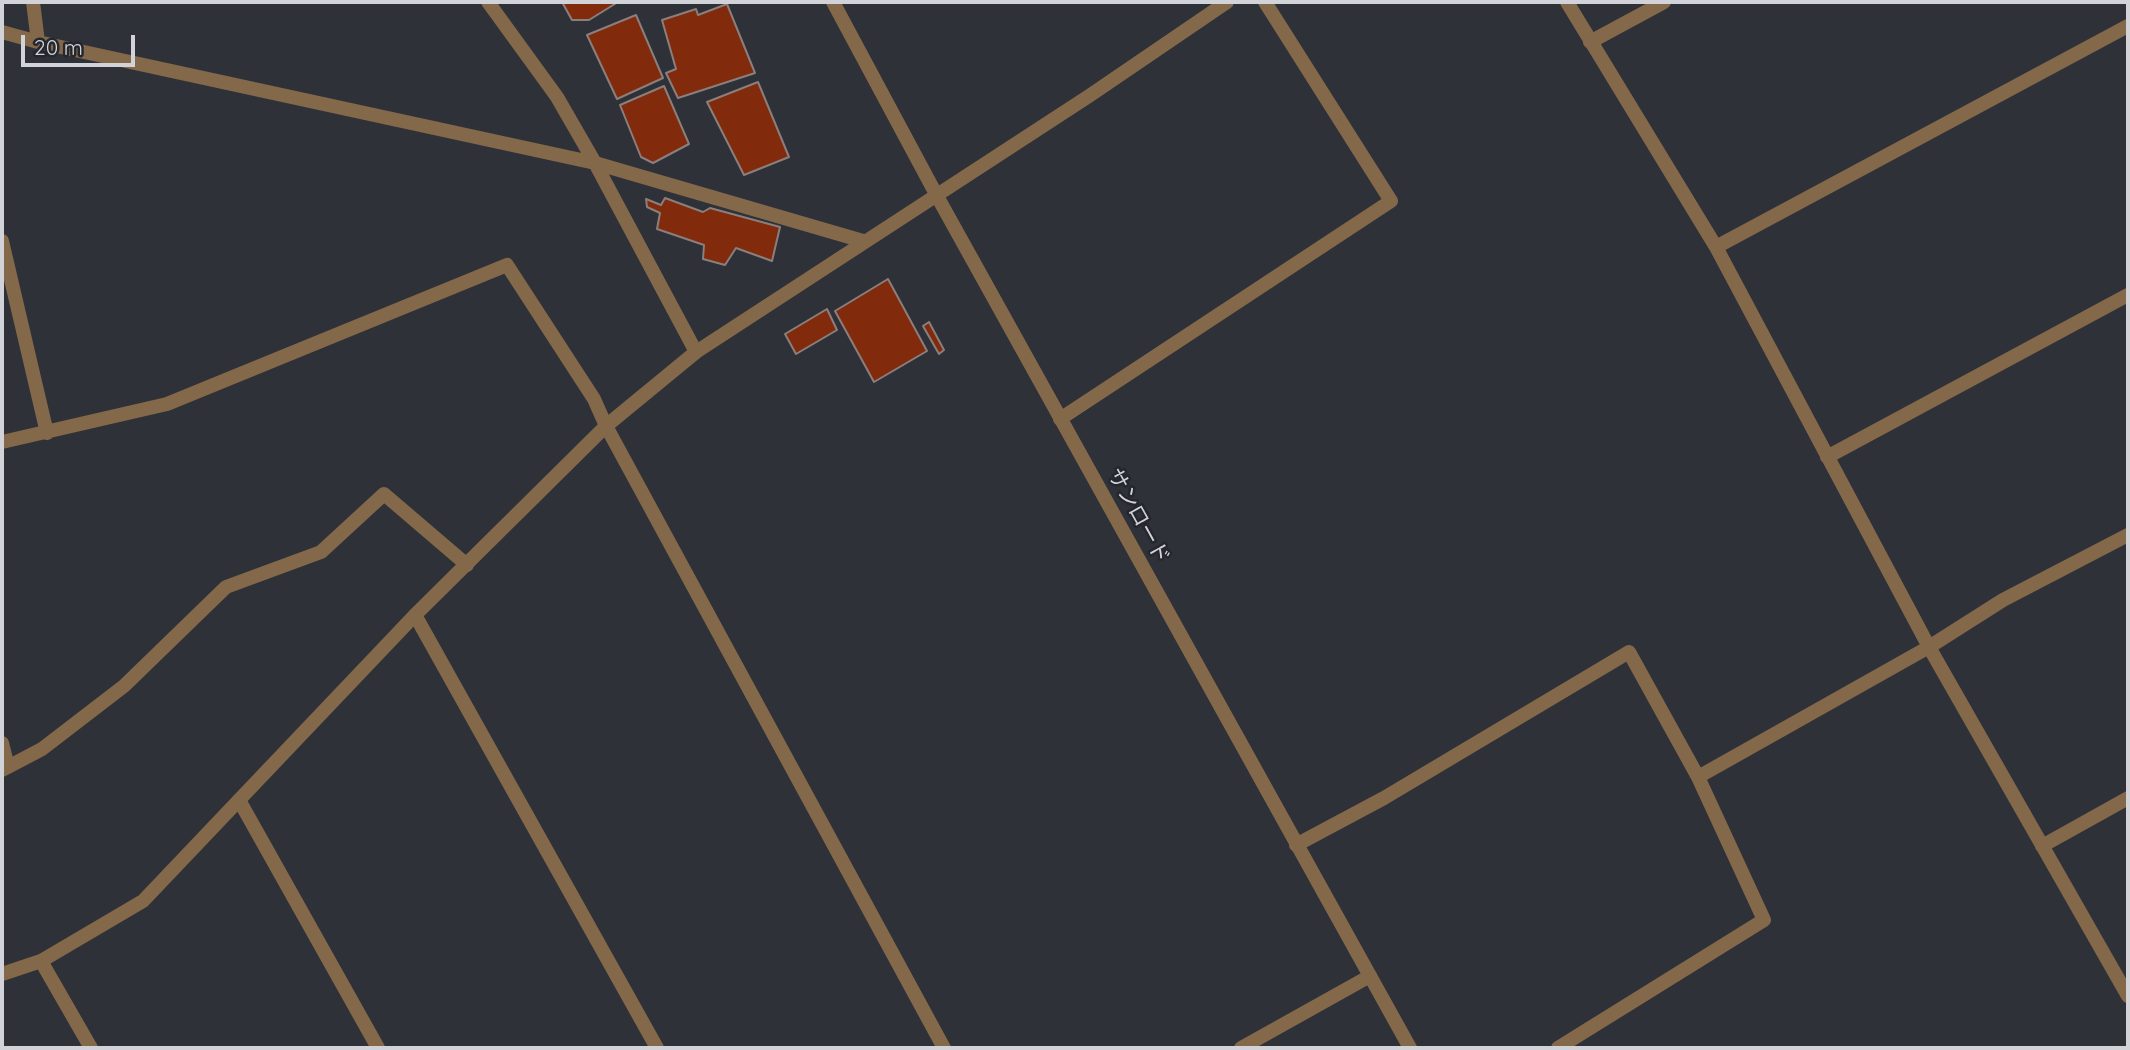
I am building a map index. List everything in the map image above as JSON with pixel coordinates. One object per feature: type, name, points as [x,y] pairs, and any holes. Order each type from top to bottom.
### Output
[{"type":"street","points":[[33,2],[38,42]]},
{"type":"street","points":[[488,2],[556,97],[595,163],[696,352]]},
{"type":"street","name":"サンロード","points":[[833,2],[1060,419],[1410,1048]]},
{"type":"street","points":[[2,974],[41,961],[143,901],[415,615],[606,426],[696,352],[937,196],[1227,2]]},
{"type":"street","points":[[1060,419],[1391,201],[1265,2]]},
{"type":"street","points":[[1567,2],[1716,247],[1929,647],[2128,996]]},
{"type":"street","points":[[1590,42],[1664,2]]},
{"type":"street","points":[[1716,247],[2128,26]]},
{"type":"street","points":[[2,32],[595,163],[863,242]]},
{"type":"street","points":[[2,241],[47,433]]},
{"type":"street","points":[[2,442],[167,404],[508,265],[594,399],[606,426],[944,1048]]},
{"type":"street","points":[[1828,457],[2128,295]]},
{"type":"street","points":[[2,743],[5,769],[41,749],[124,686],[226,587],[321,552],[384,494],[467,565]]},
{"type":"street","points":[[1698,777],[1929,647],[2003,600],[2128,535]]},
{"type":"street","points":[[415,615],[657,1048]]},
{"type":"street","points":[[1296,845],[1384,798],[1629,652],[1698,777],[1764,920],[1558,1048]]},
{"type":"street","points":[[2042,846],[2128,798]]},
{"type":"street","points":[[239,800],[378,1048]]},
{"type":"street","points":[[41,961],[91,1048]]},
{"type":"street","points":[[1241,1048],[1370,976]]},
{"type":"building","points":[[562,2],[618,2],[589,20],[572,20]]},
{"type":"building","points":[[727,4],[755,73],[678,98],[666,73],[676,69],[662,20],[696,9],[698,15]]},
{"type":"building","points":[[636,15],[663,78],[617,99],[587,35]]},
{"type":"building","points":[[758,82],[789,157],[744,175],[707,102]]},
{"type":"building","points":[[664,86],[689,144],[653,163],[641,157],[620,105]]},
{"type":"building","points":[[665,198],[703,212],[710,208],[780,227],[772,261],[736,248],[725,265],[703,259],[704,245],[657,229],[660,213],[647,207],[646,199],[661,205]]},
{"type":"building","points":[[888,279],[927,351],[874,382],[835,311]]},
{"type":"building","points":[[827,309],[837,330],[796,354],[785,334]]},
{"type":"building","points":[[929,322],[944,350],[939,354],[923,326]]}]
